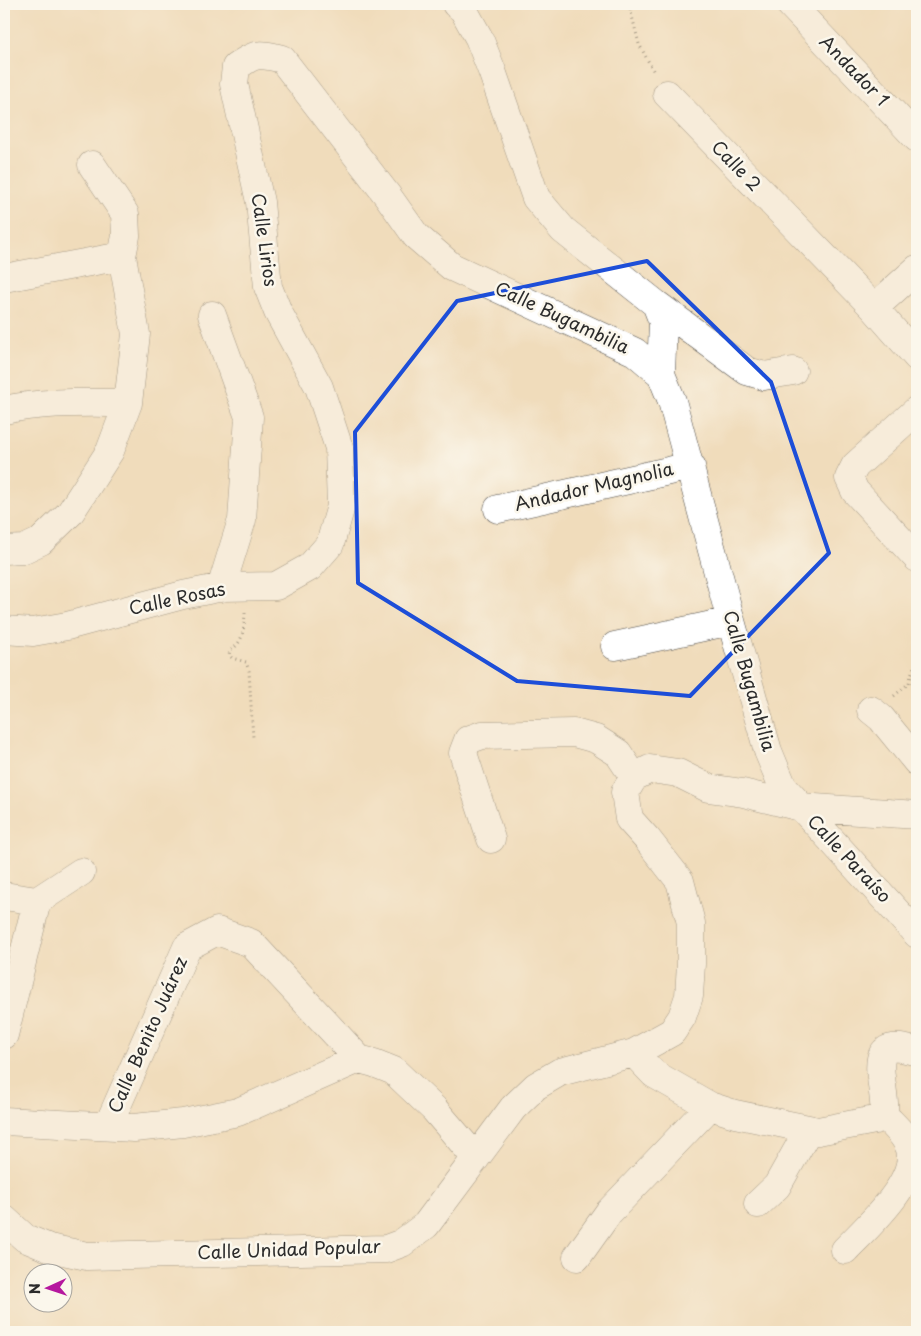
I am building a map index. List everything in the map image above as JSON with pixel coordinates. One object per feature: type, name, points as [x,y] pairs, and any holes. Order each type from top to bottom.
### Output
[{"type":"street","points":[[456,4],[463,9],[479,38],[536,198],[563,230],[656,304],[746,370],[764,376],[793,372]]},
{"type":"street","name":"Andador 1","points":[[790,4],[915,132]]},
{"type":"street","name":"Calle Bugambilia","points":[[250,56],[265,55],[282,59],[387,195],[416,236],[452,267],[635,352],[661,374],[672,401],[691,466],[731,621],[768,752],[784,787],[800,807]]},
{"type":"street","name":"Calle Lirios","points":[[250,56],[236,67],[234,84],[260,202],[268,287],[278,312],[318,387],[339,448]]},
{"type":"street","name":"Calle 2","points":[[667,94],[874,308],[917,357]]},
{"type":"street","points":[[4,550],[24,549],[41,541],[70,512],[110,451],[128,403],[136,334],[122,256],[126,236],[125,214],[92,165]]},
{"type":"street","points":[[4,278],[122,256]]},
{"type":"street","points":[[874,308],[917,269]]},
{"type":"street","points":[[656,304],[663,322],[661,374]]},
{"type":"street","points":[[212,315],[250,417],[242,520],[232,588]]},
{"type":"street","points":[[4,410],[16,407],[76,403],[128,403]]},
{"type":"street","points":[[917,410],[855,466],[849,478],[855,491],[917,558]]},
{"type":"street","name":"Calle Rosas","points":[[4,630],[33,632],[67,626],[175,597],[232,588],[276,586],[310,567],[330,544],[341,506],[339,448]]},
{"type":"street","name":"Andador Magnolia","points":[[498,509],[691,466]]},
{"type":"street","points":[[615,646],[731,621]]},
{"type":"street","points":[[872,710],[881,718],[917,762]]},
{"type":"street","points":[[491,839],[463,753],[468,740],[482,735],[574,733],[596,739],[618,753],[634,777],[650,770],[678,773],[708,788],[743,793],[800,807],[917,815]]},
{"type":"street","name":"Calle Unidad Popular","points":[[4,1218],[25,1238],[49,1248],[87,1256],[386,1249],[402,1242],[426,1225],[513,1108],[536,1086],[560,1072],[634,1053],[672,1032],[682,1017],[689,996],[691,923],[680,881],[629,819],[625,792],[634,777]]},
{"type":"street","name":"Calle Paraíso","points":[[800,807],[917,934]]},
{"type":"street","points":[[4,896],[37,900],[81,872]]},
{"type":"street","points":[[4,1035],[37,900]]},
{"type":"street","name":"Calle Benito Juárez","points":[[108,1126],[187,947],[216,932],[251,943],[358,1060]]},
{"type":"street","points":[[845,1250],[899,1191],[911,1161],[909,1147],[903,1136],[884,1115],[885,1106],[879,1061],[884,1052],[896,1047],[917,1052]]},
{"type":"street","points":[[634,1053],[654,1074],[710,1106],[735,1114],[818,1130],[876,1120],[884,1115]]},
{"type":"street","points":[[4,1121],[134,1128],[183,1123],[238,1112],[358,1060],[374,1063],[394,1071],[434,1109],[476,1158]]},
{"type":"street","points":[[577,1257],[609,1212],[710,1106]]},
{"type":"street","points":[[758,1204],[777,1186],[809,1129]]},
{"type":"path","points":[[629,4],[639,44],[667,94]]},
{"type":"path","points":[[232,588],[245,613],[243,634],[236,647],[230,650],[229,655],[232,658],[246,662],[253,738]]},
{"type":"path","points":[[872,710],[890,700],[909,683],[912,669],[917,661]]},
{"type":"highlighted area","points":[[647,261],[771,382],[829,553],[690,696],[517,681],[358,583],[355,432],[457,301]]}]
